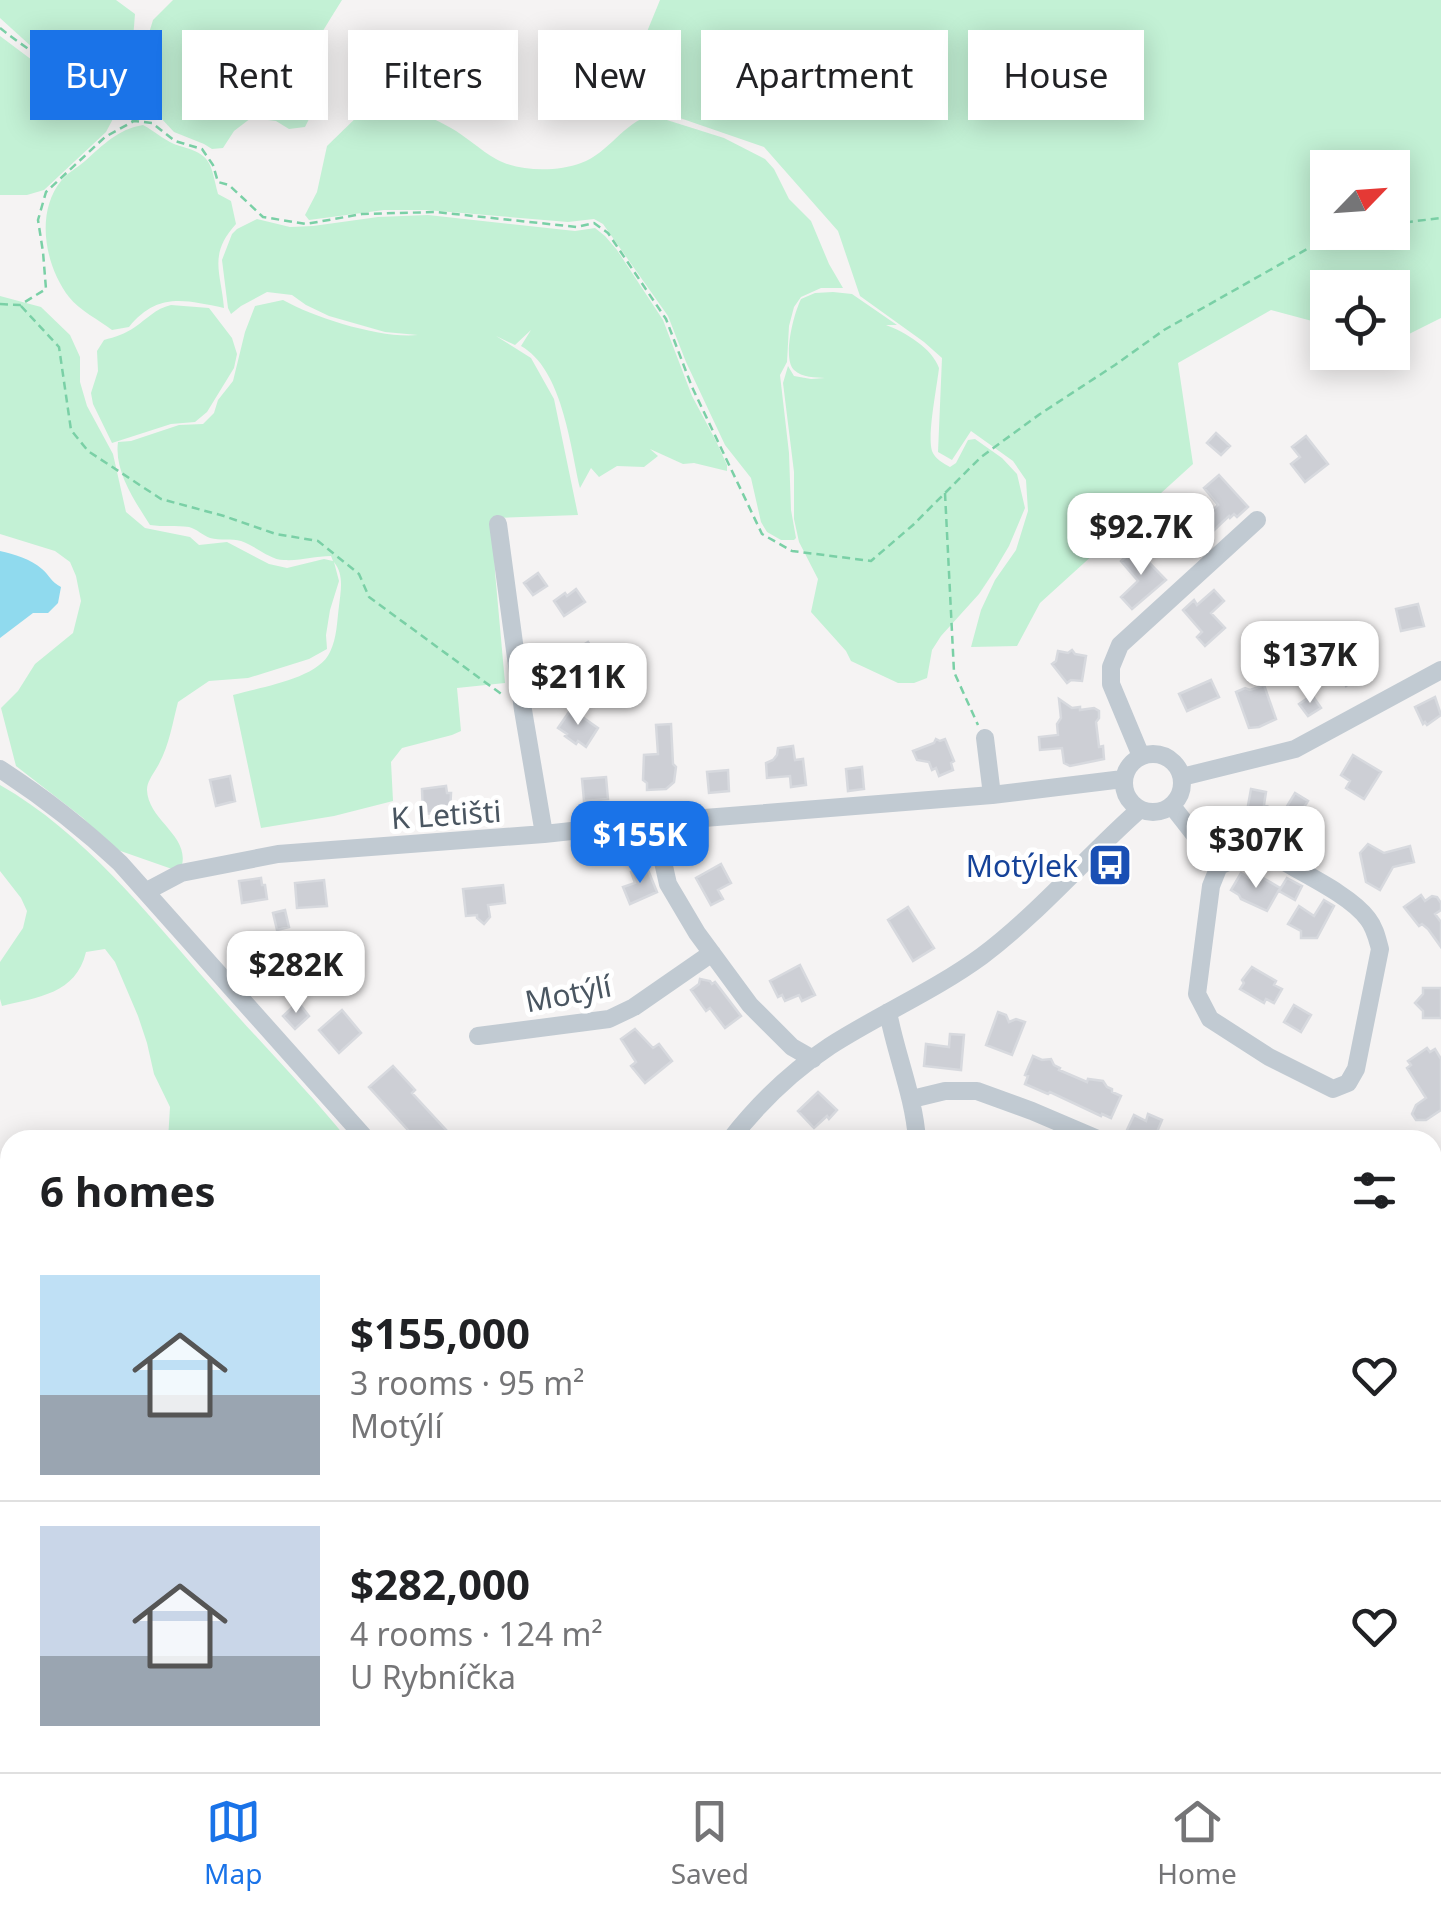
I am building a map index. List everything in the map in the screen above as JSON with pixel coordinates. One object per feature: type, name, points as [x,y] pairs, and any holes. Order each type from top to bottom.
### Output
[{"type":"street","points":[[1141,756],[1111,684],[1120,645],[1257,520]]},
{"type":"street","points":[[498,524],[544,834]]},
{"type":"street","points":[[1182,777],[1294,749],[1441,670]]},
{"type":"street","points":[[984,738],[992,795]]},
{"type":"street","points":[[1158,754],[1173,762],[1182,777],[1181,793],[1172,806],[1156,813],[1140,810],[1126,798],[1123,779],[1129,765],[1141,756],[1158,754]]},
{"type":"street","points":[[0,769],[89,834],[147,890],[358,1130]]},
{"type":"street","name":"K Letišti","points":[[147,890],[181,873],[278,854],[992,795],[1123,779]]},
{"type":"street","points":[[1172,806],[1218,866]]},
{"type":"street","points":[[738,1130],[759,1104],[828,1048],[951,978],[998,943],[1140,810]]},
{"type":"street","points":[[654,822],[668,884],[712,954],[750,1006],[792,1047],[813,1059]]},
{"type":"street","points":[[1260,853],[1274,856],[1354,903],[1367,916],[1380,949],[1356,1069],[1348,1083],[1333,1089],[1268,1057],[1210,1019],[1197,994],[1211,886],[1218,866],[1260,853]]},
{"type":"street","name":"Motýlí","points":[[478,1036],[609,1019],[634,1007],[712,954]]},
{"type":"street","points":[[888,1012],[912,1099],[916,1130]]},
{"type":"street","points":[[912,1099],[945,1091],[977,1091],[1077,1130]]},
{"type":"path","points":[[0,28],[30,52]]},
{"type":"path","points":[[0,304],[20,305],[46,289],[38,220],[46,192],[105,137],[134,120],[152,123],[175,141],[202,149],[218,182],[229,185],[263,217],[306,224],[362,214],[436,212],[577,227],[594,223],[608,233],[666,319],[692,387],[762,534],[792,552],[870,561],[982,457],[1040,414],[1164,330],[1310,247]]},
{"type":"path","points":[[1410,222],[1441,218]]},
{"type":"path","points":[[20,305],[59,347],[71,430],[88,451],[161,500],[276,534],[318,540],[358,574],[369,597],[524,710]]},
{"type":"path","points":[[945,492],[954,672],[984,738]]},
{"type":"green space","points":[[0,0],[116,0],[135,14],[134,30],[30,30],[30,45],[0,18]]},
{"type":"green space","points":[[173,0],[342,0],[324,30],[182,30],[182,120],[248,120],[234,131],[223,148],[212,149],[174,132],[162,119],[162,30],[150,30],[153,20]]},
{"type":"green space","points":[[660,0],[1441,0],[1441,318],[1410,334],[1410,270],[1310,270],[1310,320],[1271,310],[1178,363],[1193,464],[1040,603],[1017,646],[971,647],[981,610],[995,580],[1016,550],[1028,511],[1026,480],[1013,461],[971,431],[952,460],[938,452],[942,358],[860,296],[838,231],[764,147],[681,118],[681,30],[648,30]]},
{"type":"green space","points":[[0,36],[30,58],[30,120],[112,120],[106,132],[44,190],[27,195],[0,195]]},
{"type":"green space","points":[[268,120],[308,120],[305,127],[289,129]]},
{"type":"green space","points":[[354,120],[435,120],[505,163],[550,169],[591,158],[639,120],[667,120],[724,138],[765,159],[789,199],[811,221],[843,288],[821,288],[801,297],[789,326],[787,362],[780,375],[796,538],[781,540],[767,532],[751,478],[725,445],[668,316],[603,224],[594,219],[568,222],[426,210],[384,210],[309,220],[305,215],[317,192],[327,146]]},
{"type":"green space","points":[[143,125],[204,157],[211,167],[218,194],[231,201],[236,224],[222,245],[218,264],[224,308],[184,301],[161,303],[129,327],[112,330],[78,306],[61,284],[46,239],[48,208],[66,175],[111,138]]},
{"type":"green space","points":[[428,215],[575,231],[595,228],[605,236],[663,320],[727,471],[683,464],[650,449],[658,456],[644,467],[617,466],[599,477],[591,468],[580,488],[555,389],[535,357],[521,346],[531,330],[515,345],[496,336],[531,358],[554,399],[578,515],[493,518],[505,683],[457,688],[461,731],[402,748],[391,762],[393,801],[261,828],[233,695],[301,675],[314,669],[330,652],[341,577],[334,562],[339,581],[330,610],[327,649],[309,659],[248,678],[209,681],[178,702],[167,745],[147,790],[154,810],[180,845],[182,865],[172,869],[112,848],[83,818],[16,766],[1,708],[18,691],[35,664],[73,633],[81,601],[70,562],[55,551],[0,534],[0,296],[41,307],[70,335],[80,357],[80,382],[87,406],[113,454],[126,512],[145,528],[190,537],[199,545],[227,542],[269,564],[287,568],[324,559],[333,561],[331,556],[279,559],[241,541],[210,538],[189,527],[150,525],[122,475],[118,442],[179,425],[203,424],[233,381],[255,306],[283,300],[349,326],[386,334],[418,335],[385,332],[329,316],[292,295],[267,292],[231,314],[222,260],[237,229],[257,219],[290,227]]},
{"type":"green space","points":[[833,292],[852,294],[897,325],[886,325],[917,342],[935,361],[939,368],[931,434],[935,456],[950,467],[968,440],[975,439],[1017,474],[1025,508],[993,573],[932,650],[927,678],[914,683],[898,683],[851,661],[811,612],[818,579],[799,542],[794,519],[794,472],[783,383],[788,366],[794,376],[825,378],[797,373],[791,364],[789,346],[801,299]]},
{"type":"green space","points":[[171,305],[209,308],[232,338],[237,354],[234,368],[207,412],[195,422],[171,424],[112,443],[91,393],[98,371],[97,351],[104,340],[127,332]]},
{"type":"green space","points":[[0,785],[59,826],[113,876],[340,1130],[169,1130],[170,1107],[154,1074],[138,1016],[115,962],[105,949],[86,952],[74,977],[65,985],[2,1006],[0,962],[23,928],[27,911],[0,871]]},
{"type":"water","points":[[0,551],[33,562],[61,587],[58,603],[48,613],[33,613],[0,638]]},
{"type":"building","points":[[1216,433],[1230,446],[1221,455],[1207,443]]},
{"type":"building","points":[[1306,436],[1328,464],[1305,482],[1291,464],[1300,457],[1292,447]]},
{"type":"building","points":[[1219,475],[1248,507],[1237,517],[1229,516],[1211,533],[1200,522],[1218,505],[1204,488]]},
{"type":"building","points":[[1135,548],[1166,580],[1132,609],[1121,597],[1138,581],[1121,561]]},
{"type":"building","points":[[538,573],[547,586],[533,595],[524,583]]},
{"type":"building","points":[[576,589],[585,602],[564,616],[554,601]]},
{"type":"building","points":[[1214,590],[1224,601],[1211,613],[1225,628],[1205,646],[1197,637],[1202,632],[1183,610],[1194,600],[1197,605]]},
{"type":"building","points":[[1418,604],[1424,626],[1401,631],[1396,609]]},
{"type":"building","points":[[588,642],[600,660],[585,671],[572,652]]},
{"type":"building","points":[[1353,646],[1371,669],[1346,686],[1336,670],[1343,665],[1337,656]]},
{"type":"building","points":[[1072,650],[1086,656],[1082,681],[1067,683],[1052,664],[1058,651]]},
{"type":"building","points":[[1211,680],[1219,697],[1187,711],[1179,694]]},
{"type":"building","points":[[1264,685],[1276,719],[1249,728],[1236,692]]},
{"type":"building","points":[[1312,695],[1321,708],[1308,716],[1299,704]]},
{"type":"building","points":[[1435,697],[1441,715],[1423,724],[1415,707]]},
{"type":"building","points":[[1059,699],[1072,708],[1099,711],[1096,722],[1104,759],[1070,766],[1064,763],[1062,748],[1040,750],[1039,737],[1058,735]]},
{"type":"building","points":[[571,709],[598,728],[586,747],[578,741],[576,744],[558,728]]},
{"type":"building","points":[[671,724],[674,782],[666,789],[647,790],[643,780],[644,755],[658,754],[656,725]]},
{"type":"building","points":[[936,739],[945,739],[954,761],[953,770],[939,776],[929,762],[917,760],[913,751]]},
{"type":"building","points":[[793,746],[795,760],[803,759],[806,785],[791,787],[790,776],[767,778],[766,763],[777,755],[778,748]]},
{"type":"building","points":[[1353,755],[1381,772],[1364,799],[1346,788],[1350,781],[1341,775]]},
{"type":"building","points":[[862,767],[864,789],[848,791],[846,769]]},
{"type":"building","points":[[728,770],[729,791],[709,793],[707,772]]},
{"type":"building","points":[[230,776],[235,801],[216,806],[210,780]]},
{"type":"building","points":[[606,777],[608,799],[584,801],[582,779]]},
{"type":"building","points":[[446,786],[447,793],[451,793],[450,812],[423,814],[422,789]]},
{"type":"building","points":[[1251,789],[1266,792],[1264,805],[1283,813],[1295,793],[1308,801],[1296,820],[1307,827],[1295,846],[1259,828],[1258,834],[1245,836],[1234,830],[1238,809],[1247,811]]},
{"type":"building","points":[[1368,844],[1384,853],[1410,846],[1414,862],[1393,867],[1380,890],[1366,882],[1360,853]]},
{"type":"building","points":[[721,864],[731,883],[718,890],[723,899],[711,905],[696,878]]},
{"type":"building","points":[[646,865],[657,892],[630,904],[623,887],[635,883],[631,872]]},
{"type":"building","points":[[1253,872],[1280,888],[1267,911],[1231,890],[1241,873],[1249,878]]},
{"type":"building","points":[[261,878],[267,899],[242,903],[239,881]]},
{"type":"building","points":[[1287,878],[1302,886],[1295,900],[1279,891]]},
{"type":"building","points":[[324,880],[327,906],[297,908],[295,883]]},
{"type":"building","points":[[503,885],[505,903],[488,905],[490,917],[484,924],[477,915],[466,916],[463,889]]},
{"type":"building","points":[[1421,895],[1425,901],[1437,897],[1441,903],[1441,910],[1435,914],[1441,922],[1441,947],[1404,907]]},
{"type":"building","points":[[1324,900],[1334,906],[1317,938],[1301,938],[1301,931],[1288,924],[1299,906],[1314,916]]},
{"type":"building","points":[[908,907],[934,948],[913,961],[888,920]]},
{"type":"building","points":[[285,910],[289,927],[277,930],[273,913]]},
{"type":"building","points":[[800,965],[815,995],[802,1001],[799,995],[785,1001],[782,995],[778,997],[770,981]]},
{"type":"building","points":[[1252,967],[1282,989],[1274,1003],[1266,999],[1264,1003],[1240,989]]},
{"type":"building","points":[[700,979],[715,982],[741,1016],[725,1028],[710,1008],[706,1011],[691,990]]},
{"type":"building","points":[[1423,988],[1441,988],[1441,1018],[1423,1018],[1423,1011],[1415,1003]]},
{"type":"building","points":[[298,1002],[309,1016],[295,1029],[283,1016]]},
{"type":"building","points":[[1294,1005],[1311,1015],[1301,1032],[1284,1022]]},
{"type":"building","points":[[342,1010],[361,1033],[339,1053],[319,1030]]},
{"type":"building","points":[[998,1012],[1006,1015],[1009,1022],[1025,1022],[1012,1055],[986,1045]]},
{"type":"building","points":[[635,1029],[653,1048],[659,1044],[672,1061],[645,1083],[631,1066],[636,1062],[621,1039]]},
{"type":"building","points":[[950,1034],[964,1035],[961,1070],[924,1066],[926,1044],[949,1047]]},
{"type":"building","points":[[1427,1048],[1430,1052],[1435,1049],[1441,1059],[1441,1110],[1426,1120],[1416,1120],[1412,1114],[1416,1105],[1426,1098],[1407,1068],[1411,1065],[1408,1061]]},
{"type":"building","points":[[1033,1056],[1051,1059],[1059,1070],[1087,1082],[1103,1081],[1121,1096],[1111,1118],[1025,1084]]},
{"type":"building","points":[[393,1066],[446,1130],[408,1130],[369,1087]]},
{"type":"building","points":[[818,1092],[837,1110],[814,1128],[798,1111]]},
{"type":"building","points":[[1148,1114],[1162,1120],[1158,1130],[1127,1130],[1134,1115],[1146,1121]]},
{"type":"place","name":"Motýlek","points":[[1110,865]]}]
